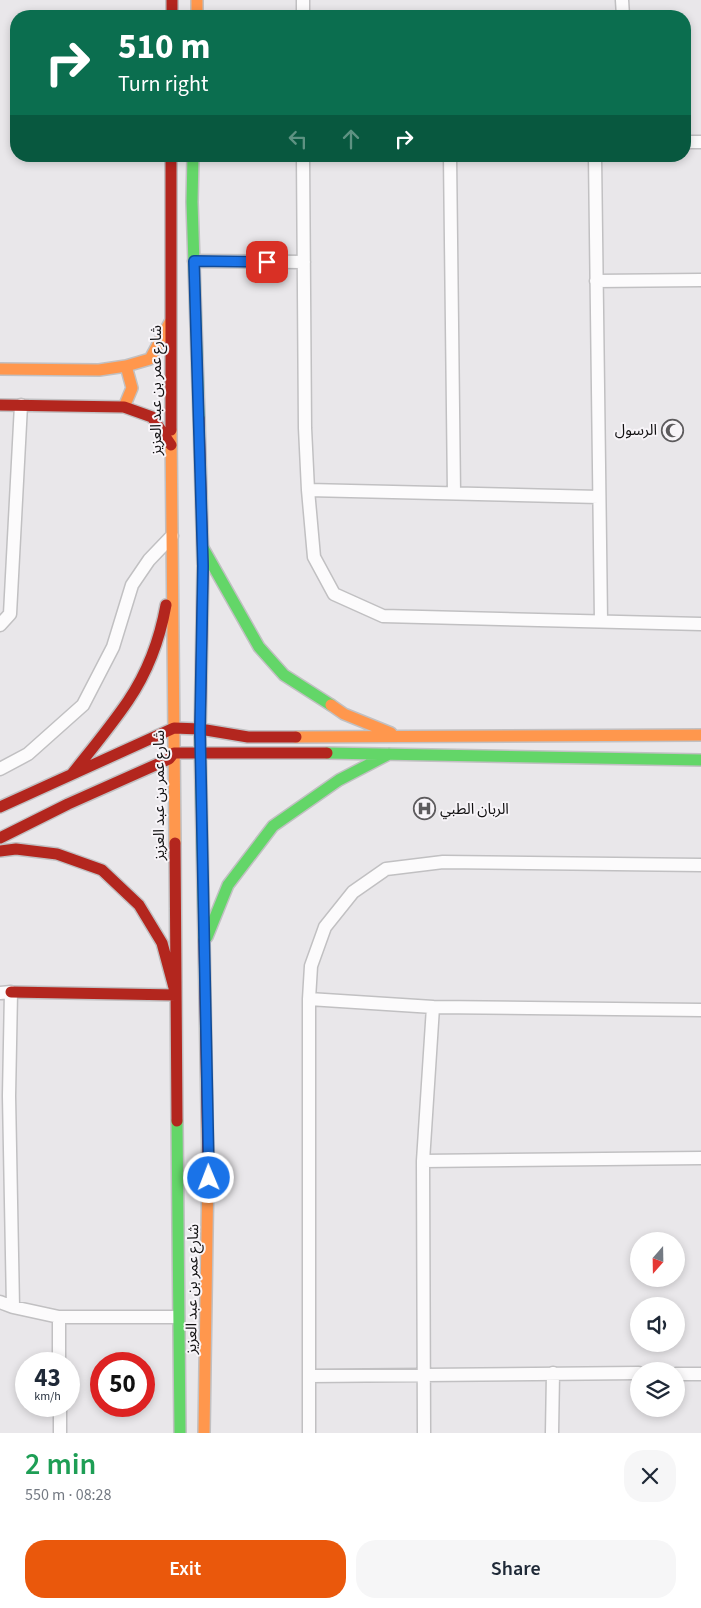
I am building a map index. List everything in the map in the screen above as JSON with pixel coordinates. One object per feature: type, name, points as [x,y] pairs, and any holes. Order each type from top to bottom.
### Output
[{"type":"street","name":"شارع عمر بن عبد العزيز","points":[[171,162],[170,322],[180,1433]]},
{"type":"street","name":"شارع عمر بن عبد العزيز","points":[[193,162],[192,202],[202,546],[200,730],[202,752],[209,1198],[205,1307],[204,1433]]},
{"type":"street","points":[[303,162],[305,428],[308,490],[314,557],[334,594],[382,616],[701,624]]},
{"type":"street","points":[[450,162],[454,493]]},
{"type":"street","points":[[595,162],[601,621]]},
{"type":"street","points":[[194,261],[304,262]]},
{"type":"street","points":[[596,281],[701,280]]},
{"type":"street","points":[[0,369],[99,370],[126,366],[150,359],[170,322]]},
{"type":"street","points":[[124,407],[132,388],[126,366]]},
{"type":"street","points":[[0,405],[124,407],[152,417],[171,445]]},
{"type":"street","points":[[0,625],[10,614],[21,405]]},
{"type":"street","points":[[308,490],[599,497]]},
{"type":"street","points":[[0,769],[28,754],[83,705],[113,646],[132,585],[149,560],[172,536]]},
{"type":"street","points":[[202,546],[259,647],[284,676],[344,714],[398,736]]},
{"type":"street","points":[[0,548],[14,548]]},
{"type":"street","points":[[71,776],[129,700],[150,660],[163,621],[172,565]]},
{"type":"street","points":[[0,807],[174,728],[248,736],[701,735]]},
{"type":"street","points":[[0,838],[68,804],[169,759],[174,753],[392,753],[701,760]]},
{"type":"street","points":[[204,944],[228,885],[273,826],[339,780],[392,753]]},
{"type":"street","points":[[0,850],[16,849],[57,854],[102,870],[139,905],[162,943],[176,995],[6,993],[4,1096],[13,1306]]},
{"type":"street","points":[[309,1433],[309,999],[311,966],[325,927],[353,892],[386,869],[443,862],[701,865]]},
{"type":"street","points":[[309,999],[433,1007],[701,1010]]},
{"type":"street","points":[[424,1433],[423,1161],[433,1007]]},
{"type":"street","points":[[423,1161],[701,1158]]},
{"type":"street","points":[[0,1302],[59,1317],[178,1317]]},
{"type":"street","points":[[59,1317],[60,1352]]},
{"type":"street","points":[[552,1433],[553,1373]]},
{"type":"street","points":[[309,1376],[630,1373]]},
{"type":"street","points":[[685,1374],[701,1374]]},
{"type":"street","points":[[60,1417],[60,1433]]},
{"type":"traffic: fast","points":[[193,162],[192,202],[199,418]]},
{"type":"traffic: fast","points":[[203,548],[259,647],[284,675],[331,705]]},
{"type":"traffic: fast","points":[[200,737],[204,940]]},
{"type":"traffic: fast","points":[[327,753],[701,760]]},
{"type":"traffic: fast","points":[[207,937],[228,885],[273,826],[339,780],[389,754]]},
{"type":"traffic: fast","points":[[177,1121],[180,1433]]},
{"type":"traffic: slow","points":[[197,0],[197,10]]},
{"type":"traffic: slow","points":[[0,369],[99,370],[126,366],[150,359],[170,322]]},
{"type":"traffic: slow","points":[[124,407],[132,388],[126,366]]},
{"type":"traffic: slow","points":[[171,430],[175,843]]},
{"type":"traffic: slow","points":[[331,705],[344,714],[391,733]]},
{"type":"traffic: slow","points":[[296,737],[701,735]]},
{"type":"traffic: slow","points":[[204,1433],[208,1168]]},
{"type":"traffic: jam","points":[[172,0],[172,10]]},
{"type":"traffic: jam","points":[[171,162],[171,430]]},
{"type":"traffic: jam","points":[[0,405],[124,407],[152,417],[171,445]]},
{"type":"traffic: jam","points":[[199,418],[203,566],[200,737]]},
{"type":"traffic: jam","points":[[72,774],[115,720],[135,690],[152,655],[166,605]]},
{"type":"traffic: jam","points":[[0,807],[174,728],[200,729],[248,737],[296,737]]},
{"type":"traffic: jam","points":[[0,838],[68,804],[169,759],[174,753],[327,753]]},
{"type":"traffic: jam","points":[[175,843],[177,1121]]},
{"type":"traffic: jam","points":[[0,851],[16,849],[57,854],[102,870],[139,905],[162,943],[176,995],[11,992]]},
{"type":"traffic: jam","points":[[204,940],[208,1168]]},
{"type":"place","name":"الرسول","points":[[673,430]]},
{"type":"place","name":"الربان الطبي","points":[[424,809]]},
{"type":"route","points":[[209,1178],[201,789],[202,752],[200,730],[203,566],[194,261],[267,262]]}]
